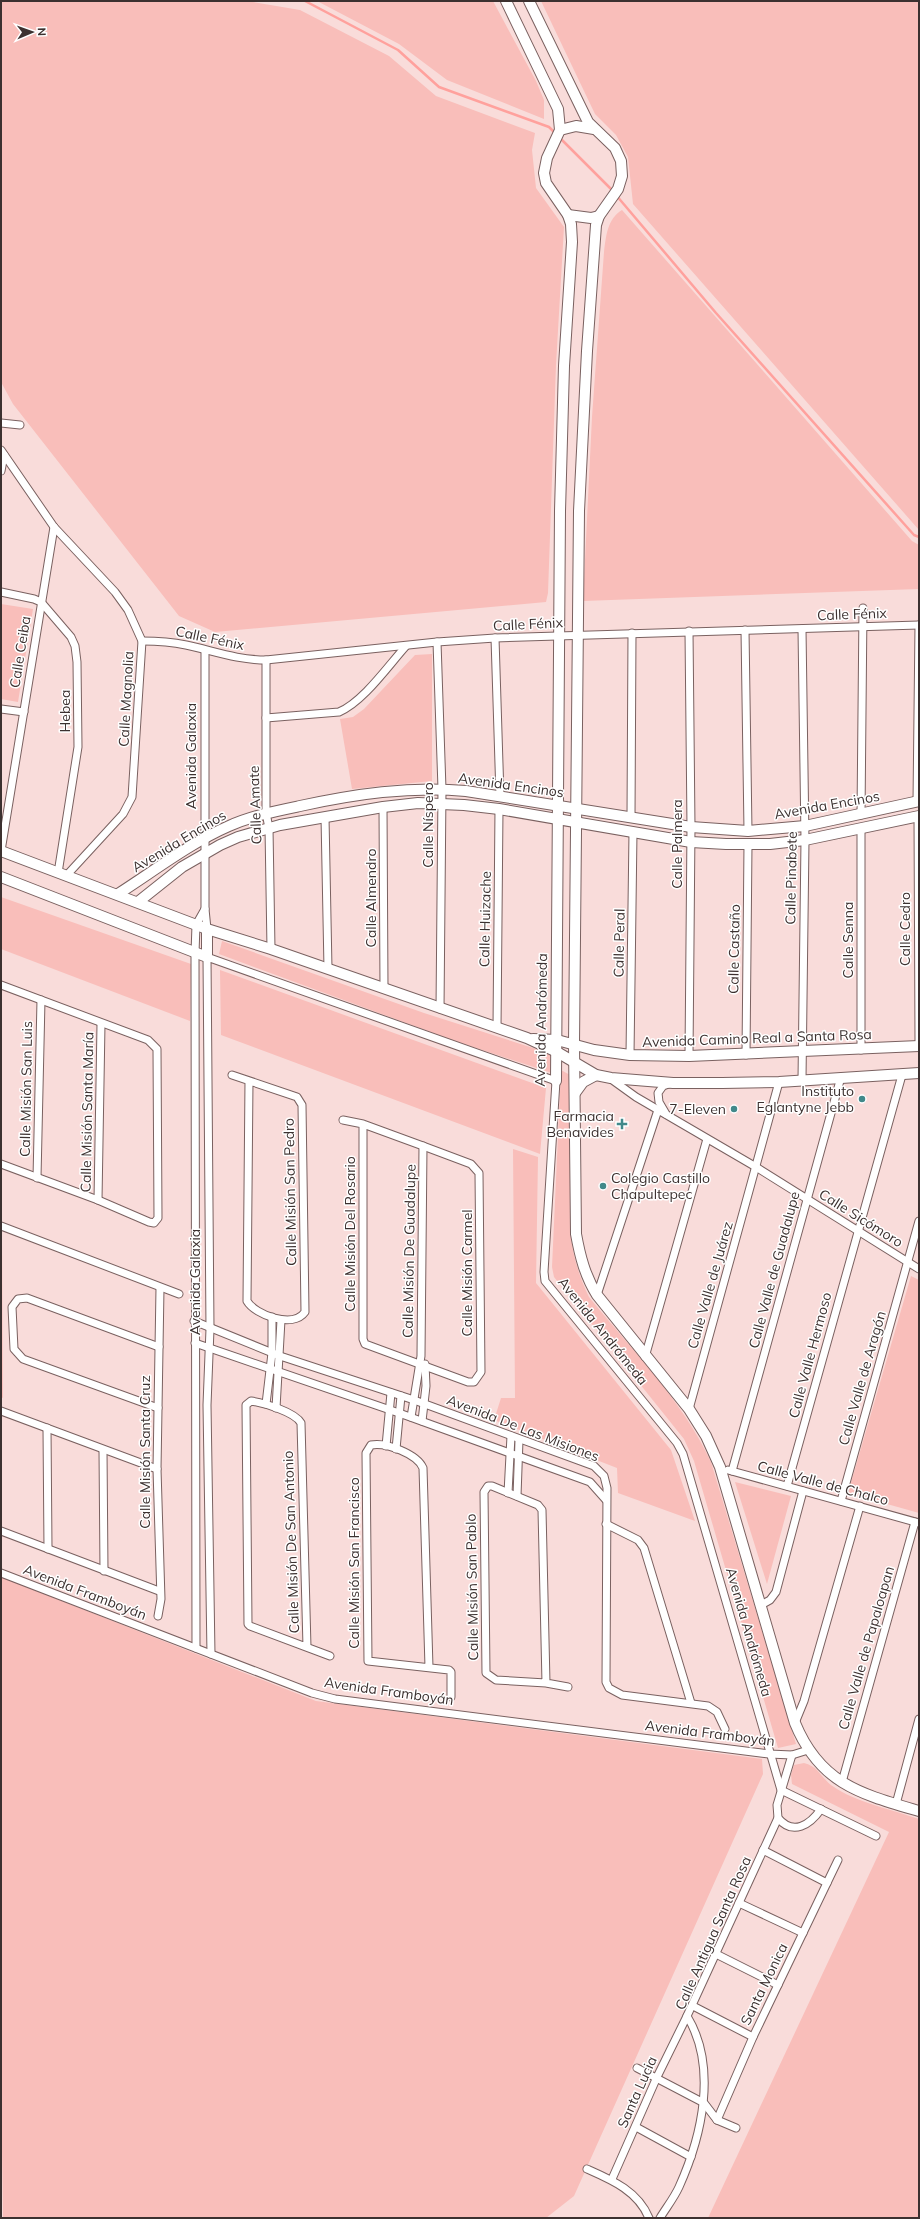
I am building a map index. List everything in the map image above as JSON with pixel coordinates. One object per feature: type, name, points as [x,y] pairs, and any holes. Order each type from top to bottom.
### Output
[{"type":"street","points":[[506,1],[558,109],[560,130],[551,146],[544,173],[546,183],[568,215],[591,218],[599,216],[618,189],[622,176],[621,161],[615,148],[606,137],[594,129],[588,122],[529,1]]},
{"type":"street","points":[[560,130],[576,126],[594,129]]},
{"type":"street","name":"Avenida Andrómeda","points":[[568,215],[571,224],[572,242],[564,382],[558,635],[557,1052],[544,1272],[545,1281],[677,1443],[683,1454],[769,1754],[781,1790]]},
{"type":"street","name":"Avenida Andrómeda","points":[[599,216],[596,225],[587,358],[580,511],[577,634],[574,1044],[576,1234],[580,1255],[590,1285],[597,1296],[645,1357],[689,1409],[706,1436],[720,1467],[795,1723],[808,1750],[820,1764],[842,1782],[857,1791],[919,1811]]},
{"type":"street","points":[[1,423],[20,425]]},
{"type":"street","points":[[1,471],[2,453]]},
{"type":"street","name":"Calle Magnolia","points":[[2,453],[54,527],[115,592],[128,610],[142,641],[132,797],[123,814],[62,874]]},
{"type":"street","name":"Calle Ceiba","points":[[1,851],[54,527]]},
{"type":"street","points":[[1,592],[34,599],[41,602]]},
{"type":"street","name":"Hebea","points":[[41,602],[71,637],[75,646],[77,662],[78,747],[62,874]]},
{"type":"street","points":[[861,815],[863,608]]},
{"type":"street","points":[[918,802],[919,625]]},
{"type":"street","name":"Calle Fénix","points":[[142,641],[180,644],[247,660],[266,660],[437,642],[495,638],[577,634],[919,625]]},
{"type":"street","name":"Calle Pinabete","points":[[802,629],[805,826],[802,1080]]},
{"type":"street","points":[[745,630],[748,831]]},
{"type":"street","name":"Calle Palmera","points":[[689,631],[691,827],[689,1056]]},
{"type":"street","points":[[631,818],[632,633]]},
{"type":"street","points":[[495,638],[500,796]]},
{"type":"street","name":"Calle Níspero","points":[[437,642],[442,789],[440,1010]]},
{"type":"street","points":[[266,718],[339,712],[347,709],[406,646]]},
{"type":"street","name":"Avenida Galaxia","points":[[205,651],[204,839],[205,909],[207,929],[210,1329],[208,1405],[211,1654]]},
{"type":"street","name":"Calle Amate","points":[[266,660],[266,813],[269,828],[270,949]]},
{"type":"street","points":[[1,708],[24,712]]},
{"type":"street","name":"Avenida Encinos","points":[[118,894],[204,839],[230,825],[266,813],[362,793],[442,789],[500,796],[691,827],[748,831],[805,826],[918,802]]},
{"type":"street","name":"Avenida Encinos","points":[[138,902],[182,867],[205,853],[238,837],[269,828],[325,817],[383,807],[418,803],[499,809],[691,842],[748,844],[805,840],[861,830],[918,816]]},
{"type":"street","name":"Calle Almendro","points":[[383,807],[384,989]]},
{"type":"street","name":"Calle Huizache","points":[[497,1028],[499,809]]},
{"type":"street","name":"Calle Cedro","points":[[918,816],[919,1041]]},
{"type":"street","points":[[325,817],[328,969]]},
{"type":"street","name":"Calle Senna","points":[[861,830],[861,1050]]},
{"type":"street","name":"Calle Peral","points":[[630,1055],[633,832]]},
{"type":"street","name":"Calle Castaño","points":[[746,1054],[748,844]]},
{"type":"street","points":[[1,851],[118,894],[207,929],[328,969],[440,1010],[527,1038],[557,1052],[596,1075],[611,1078],[673,1082],[779,1082],[919,1073]]},
{"type":"street","points":[[1,877],[207,957],[556,1081]]},
{"type":"street","name":"Avenida Galaxia","points":[[196,1648],[194,1403],[195,952],[196,925],[205,909]]},
{"type":"street","points":[[1,985],[153,1044],[158,1055],[158,1218],[154,1223],[98,1200],[1,1164]]},
{"type":"street","name":"Calle Misión San Luis","points":[[37,1178],[41,1000]]},
{"type":"street","name":"Calle Misión Santa María","points":[[98,1200],[101,1024]]},
{"type":"street","name":"Avenida Camino Real a Santa Rosa","points":[[527,1038],[556,1040],[594,1050],[630,1055],[689,1056],[861,1050],[919,1046]]},
{"type":"street","name":"Calle Misión San Pedro","points":[[232,1075],[297,1097],[302,1105],[305,1312],[301,1317],[294,1320],[281,1320],[272,1317],[250,1305],[248,1301],[249,1081]]},
{"type":"street","points":[[575,1093],[584,1082],[596,1075]]},
{"type":"street","points":[[857,1230],[902,1075]]},
{"type":"street","name":"Calle Valle de Guadalupe","points":[[732,1471],[842,1077]]},
{"type":"street","name":"Calle Sicómoro","points":[[611,1078],[636,1097],[707,1138],[919,1269]]},
{"type":"street","points":[[666,1114],[659,1102],[658,1093],[664,1086],[673,1082]]},
{"type":"street","name":"Calle Valle de Juárez","points":[[689,1409],[779,1082]]},
{"type":"street","points":[[597,1296],[658,1110]]},
{"type":"street","points":[[343,1120],[363,1124],[423,1146]]},
{"type":"street","name":"Calle Misión Del Rosario","points":[[363,1124],[363,1339],[365,1344],[423,1366]]},
{"type":"street","points":[[645,1357],[707,1138]]},
{"type":"street","name":"Calle Misión Carmel","points":[[423,1146],[476,1168],[480,1180],[481,1372],[474,1382],[468,1382],[423,1366]]},
{"type":"street","name":"Calle Misión De Guadalupe","points":[[422,1421],[424,1405],[422,1356],[423,1146]]},
{"type":"street","name":"Calle Valle de Aragón","points":[[841,1501],[919,1221]]},
{"type":"street","points":[[1,1226],[179,1294]]},
{"type":"street","name":"Calle Valle Hermoso","points":[[787,1486],[857,1230]]},
{"type":"street","name":"Calle Misión Santa Cruz","points":[[158,1616],[160,1606],[157,1469],[160,1288]]},
{"type":"street","points":[[158,1347],[27,1298],[22,1298],[14,1302],[12,1307],[13,1341],[14,1348],[18,1355],[158,1408]]},
{"type":"street","points":[[266,1404],[271,1368],[272,1317]]},
{"type":"street","points":[[276,1408],[281,1320]]},
{"type":"street","name":"Avenida De Las Misiones","points":[[194,1321],[210,1329],[280,1356],[414,1400],[519,1440],[594,1466],[601,1471],[606,1481],[606,1500]]},
{"type":"street","name":"Avenida De Las Misiones","points":[[195,1343],[271,1368],[519,1455],[590,1482],[606,1500]]},
{"type":"street","name":"Calle Misión De Guadalupe","points":[[411,1417],[423,1366]]},
{"type":"street","points":[[386,1446],[391,1393]]},
{"type":"street","points":[[396,1449],[400,1396]]},
{"type":"street","name":"Calle Misión De San Antonio","points":[[251,1401],[276,1408],[295,1417],[301,1423],[307,1647],[250,1626],[248,1622],[246,1405],[251,1401]]},
{"type":"street","points":[[194,1403],[208,1405]]},
{"type":"street","points":[[1,1411],[157,1469]]},
{"type":"street","points":[[47,1428],[48,1549]]},
{"type":"street","points":[[508,1493],[510,1436]]},
{"type":"street","points":[[517,1496],[519,1440]]},
{"type":"street","name":"Calle Misión San Francisco","points":[[429,1667],[423,1468],[418,1460],[396,1449],[386,1446],[371,1445],[366,1453],[368,1659],[373,1663],[449,1670],[451,1672],[451,1697]]},
{"type":"street","points":[[104,1450],[104,1571]]},
{"type":"street","name":"Calle Valle de Chalco","points":[[720,1467],[917,1522]]},
{"type":"street","name":"Calle Misión San Pablo","points":[[546,1683],[543,1515],[538,1505],[492,1486],[485,1488],[486,1673],[496,1680],[546,1683],[568,1687]]},
{"type":"street","points":[[761,1605],[770,1600],[776,1592],[803,1491]]},
{"type":"street","points":[[606,1500],[606,1682],[609,1688],[622,1695],[692,1703],[714,1709],[725,1729]]},
{"type":"street","points":[[795,1723],[804,1702],[860,1506]]},
{"type":"street","name":"Calle Valle de Papaloapan","points":[[842,1782],[917,1522]]},
{"type":"street","points":[[606,1524],[638,1540],[644,1548],[692,1703]]},
{"type":"street","points":[[1,1531],[159,1591]]},
{"type":"street","name":"Avenida Framboyán","points":[[1,1573],[312,1693],[335,1699],[769,1754],[792,1755],[808,1750]]},
{"type":"street","points":[[307,1647],[330,1656]]},
{"type":"street","points":[[896,1804],[919,1719]]},
{"type":"street","name":"Avenida Framboyán","points":[[778,1818],[777,1805],[792,1755]]},
{"type":"street","points":[[781,1790],[876,1836]]},
{"type":"street","points":[[778,1818],[783,1823],[798,1828],[811,1822],[820,1809]]},
{"type":"street","name":"Calle Antigua Santa Rosa","points":[[660,2218],[679,2188],[691,2157],[704,2103],[704,2076],[700,2053],[695,2030],[687,2016],[693,2006],[778,1818]]},
{"type":"street","points":[[763,1850],[827,1883]]},
{"type":"street","name":"Santa Monica","points":[[717,2120],[753,2037],[838,1860]]},
{"type":"street","points":[[739,1903],[803,1933]]},
{"type":"street","points":[[716,1954],[778,1985]]},
{"type":"street","points":[[693,2006],[753,2037]]},
{"type":"street","name":"Santa Lucia","points":[[612,2179],[657,2077],[687,2016]]},
{"type":"street","points":[[638,2068],[704,2103],[717,2120],[736,2128]]},
{"type":"street","points":[[636,2127],[691,2157]]},
{"type":"street","points":[[587,2169],[612,2179],[628,2190],[649,2218]]},
{"type":"shaded area","points":[[1,1],[247,1],[300,10],[389,56],[436,96],[535,133],[532,150],[536,188],[564,227],[556,365],[548,593],[546,602],[215,632],[179,616],[13,404],[1,382]]},
{"type":"shaded area","points":[[317,1],[493,1],[536,81],[544,100],[544,119],[447,80],[399,44]]},
{"type":"shaded area","points":[[541,1],[919,1],[919,530],[633,204],[628,157],[616,135],[595,114]]},
{"type":"shaded area","points":[[622,210],[912,541],[919,545],[919,589],[583,601],[592,417],[604,252],[610,223]]},
{"type":"shaded area","points":[[1,604],[33,609],[18,702],[1,699]]},
{"type":"shaded area","points":[[432,654],[432,781],[352,789],[340,719],[353,717],[364,709],[415,655]]},
{"type":"shaded area","points":[[1,897],[191,964],[190,1021],[1,949]]},
{"type":"shaded area","points":[[222,941],[424,1013],[552,1054],[552,1073],[455,1041],[219,954]]},
{"type":"shaded area","points":[[220,970],[546,1088],[540,1154],[221,1035]]},
{"type":"shaded area","points":[[561,1070],[570,1075],[570,1228],[572,1246],[579,1272],[589,1297],[639,1356],[671,1397],[686,1418],[711,1462],[796,1744],[778,1748],[694,1461],[684,1439],[554,1277],[552,1267]]},
{"type":"shaded area","points":[[513,1149],[538,1157],[536,1283],[671,1450],[695,1521],[618,1493],[617,1468],[494,1420],[501,1398],[515,1398]]},
{"type":"shaded area","points":[[2,1240],[3,1398],[1,1397]]},
{"type":"shaded area","points":[[911,1276],[919,1280],[919,1513],[848,1493]]},
{"type":"shaded area","points":[[735,1482],[791,1496],[767,1584]]},
{"type":"shaded area","points":[[1,1577],[316,1701],[762,1759],[763,1774],[574,2196],[546,2218],[3,2218],[1,2080]]},
{"type":"shaded area","points":[[804,1763],[814,1767],[830,1784],[852,1797],[919,1819],[919,2218],[708,2218],[889,1832],[792,1784],[791,1775],[794,1765]]},
{"type":"waterway","points":[[305,1],[398,50],[439,87],[549,127],[555,133]]},
{"type":"waterway","points":[[560,138],[613,191]]},
{"type":"waterway","points":[[616,195],[716,313],[914,535],[919,537]]},
{"type":"place","name":"Instituto Eglantyne Jebb","points":[[862,1099]]},
{"type":"place","name":"7-Eleven","points":[[734,1109]]},
{"type":"place","name":"Farmacia Benavides","points":[[622,1124]]},
{"type":"place","name":"Colegio Castillo Chapultepec","points":[[603,1186]]}]
